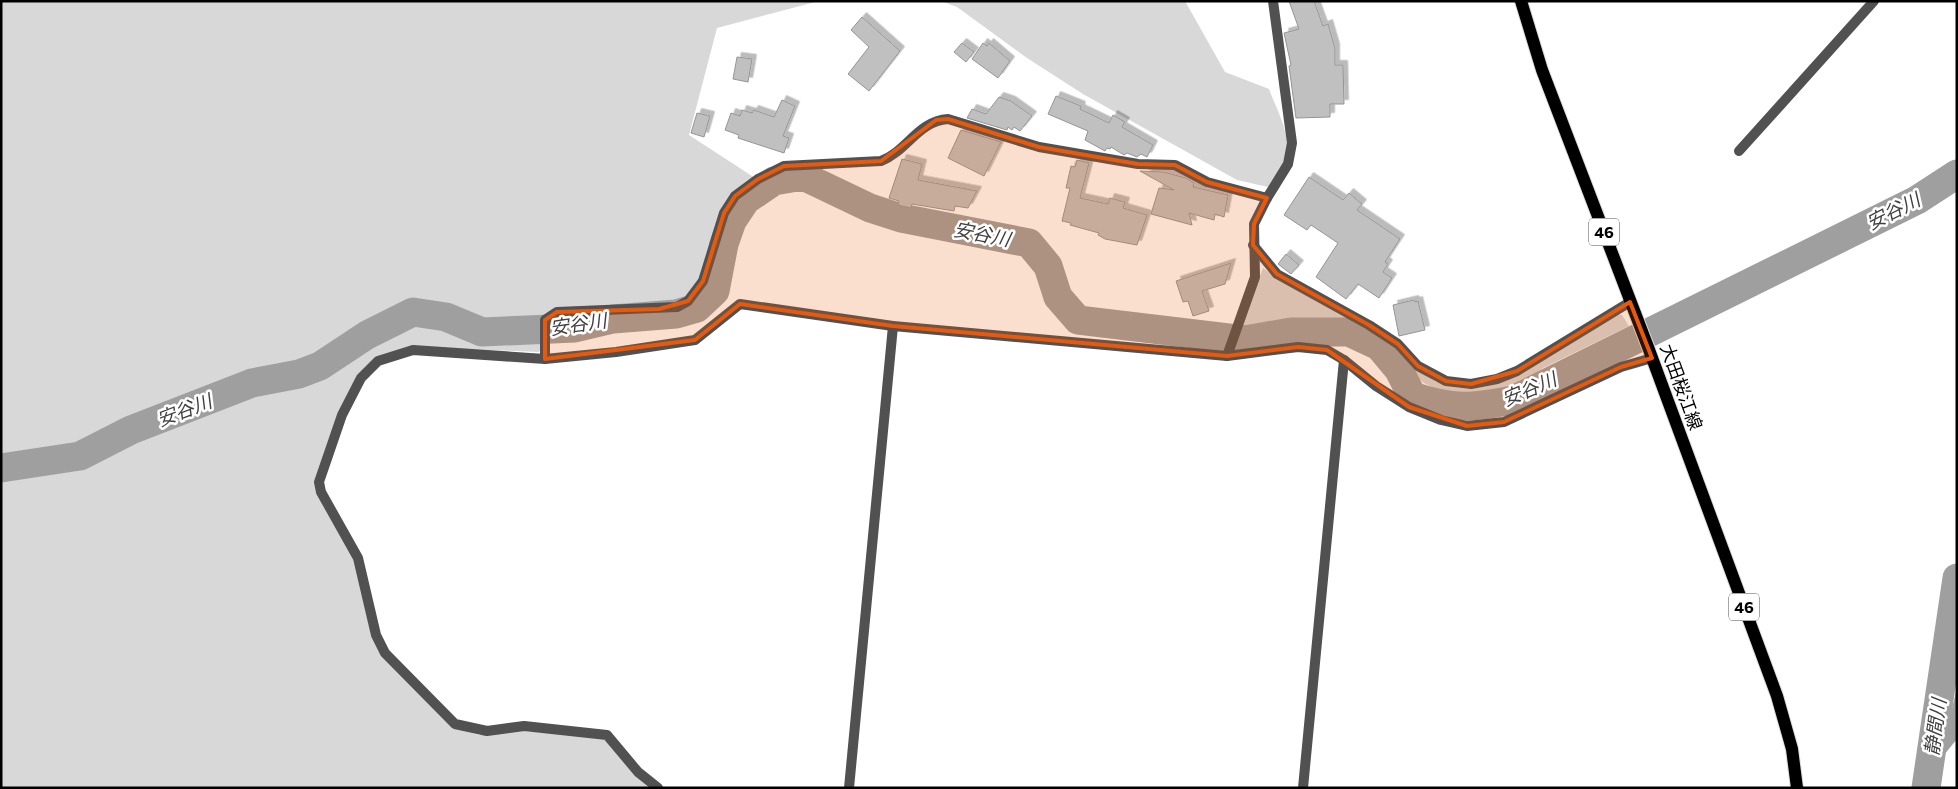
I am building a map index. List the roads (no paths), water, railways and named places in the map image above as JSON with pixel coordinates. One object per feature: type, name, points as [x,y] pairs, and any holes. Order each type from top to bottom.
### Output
[{"type":"main road","name":"大田桜江線","points":[[1521,1],[1542,70],[1650,352],[1777,696],[1792,749],[1797,788]]},
{"type":"street","points":[[1228,354],[1255,277],[1254,224],[1267,198],[1288,164],[1292,143],[1273,1]]},
{"type":"street","points":[[1739,151],[1874,1]]},
{"type":"street","points":[[546,354],[545,320],[557,312],[659,309],[677,307],[688,301],[703,281],[724,213],[735,196],[758,180],[784,166],[881,161],[892,157],[916,132],[936,120],[948,119],[1039,147],[1138,164],[1175,165],[1208,182],[1267,198]]},
{"type":"street","points":[[1253,245],[1277,274],[1391,339],[1418,366],[1446,381],[1471,384],[1497,379],[1517,371],[1633,308]]},
{"type":"street","points":[[658,788],[638,772],[607,735],[524,726],[487,731],[455,724],[385,652],[376,635],[358,558],[321,492],[319,482],[342,415],[361,378],[378,361],[414,350],[546,354],[616,352],[695,340],[740,304],[893,326],[1228,354],[1262,353],[1298,346],[1327,350],[1344,360],[1376,386],[1409,407],[1441,420],[1467,426],[1504,422],[1650,352]]},
{"type":"street","points":[[849,788],[893,326]]},
{"type":"street","points":[[1303,788],[1344,360]]},
{"type":"waterway","name":"安谷川","points":[[1,468],[80,456],[131,430],[252,383],[299,374],[320,366],[367,335],[413,312],[446,317],[482,332],[575,328],[613,319],[676,314],[697,308],[715,291],[724,244],[732,221],[746,200],[774,181],[803,176],[870,208],[901,218],[1029,243],[1048,266],[1058,297],[1078,320],[1245,340],[1291,332],[1349,332],[1379,346],[1399,370],[1412,396],[1451,406],[1474,406],[1513,400],[1917,200],[1957,174]]},
{"type":"waterway","name":"静間川","points":[[1926,788],[1957,578]]}]
